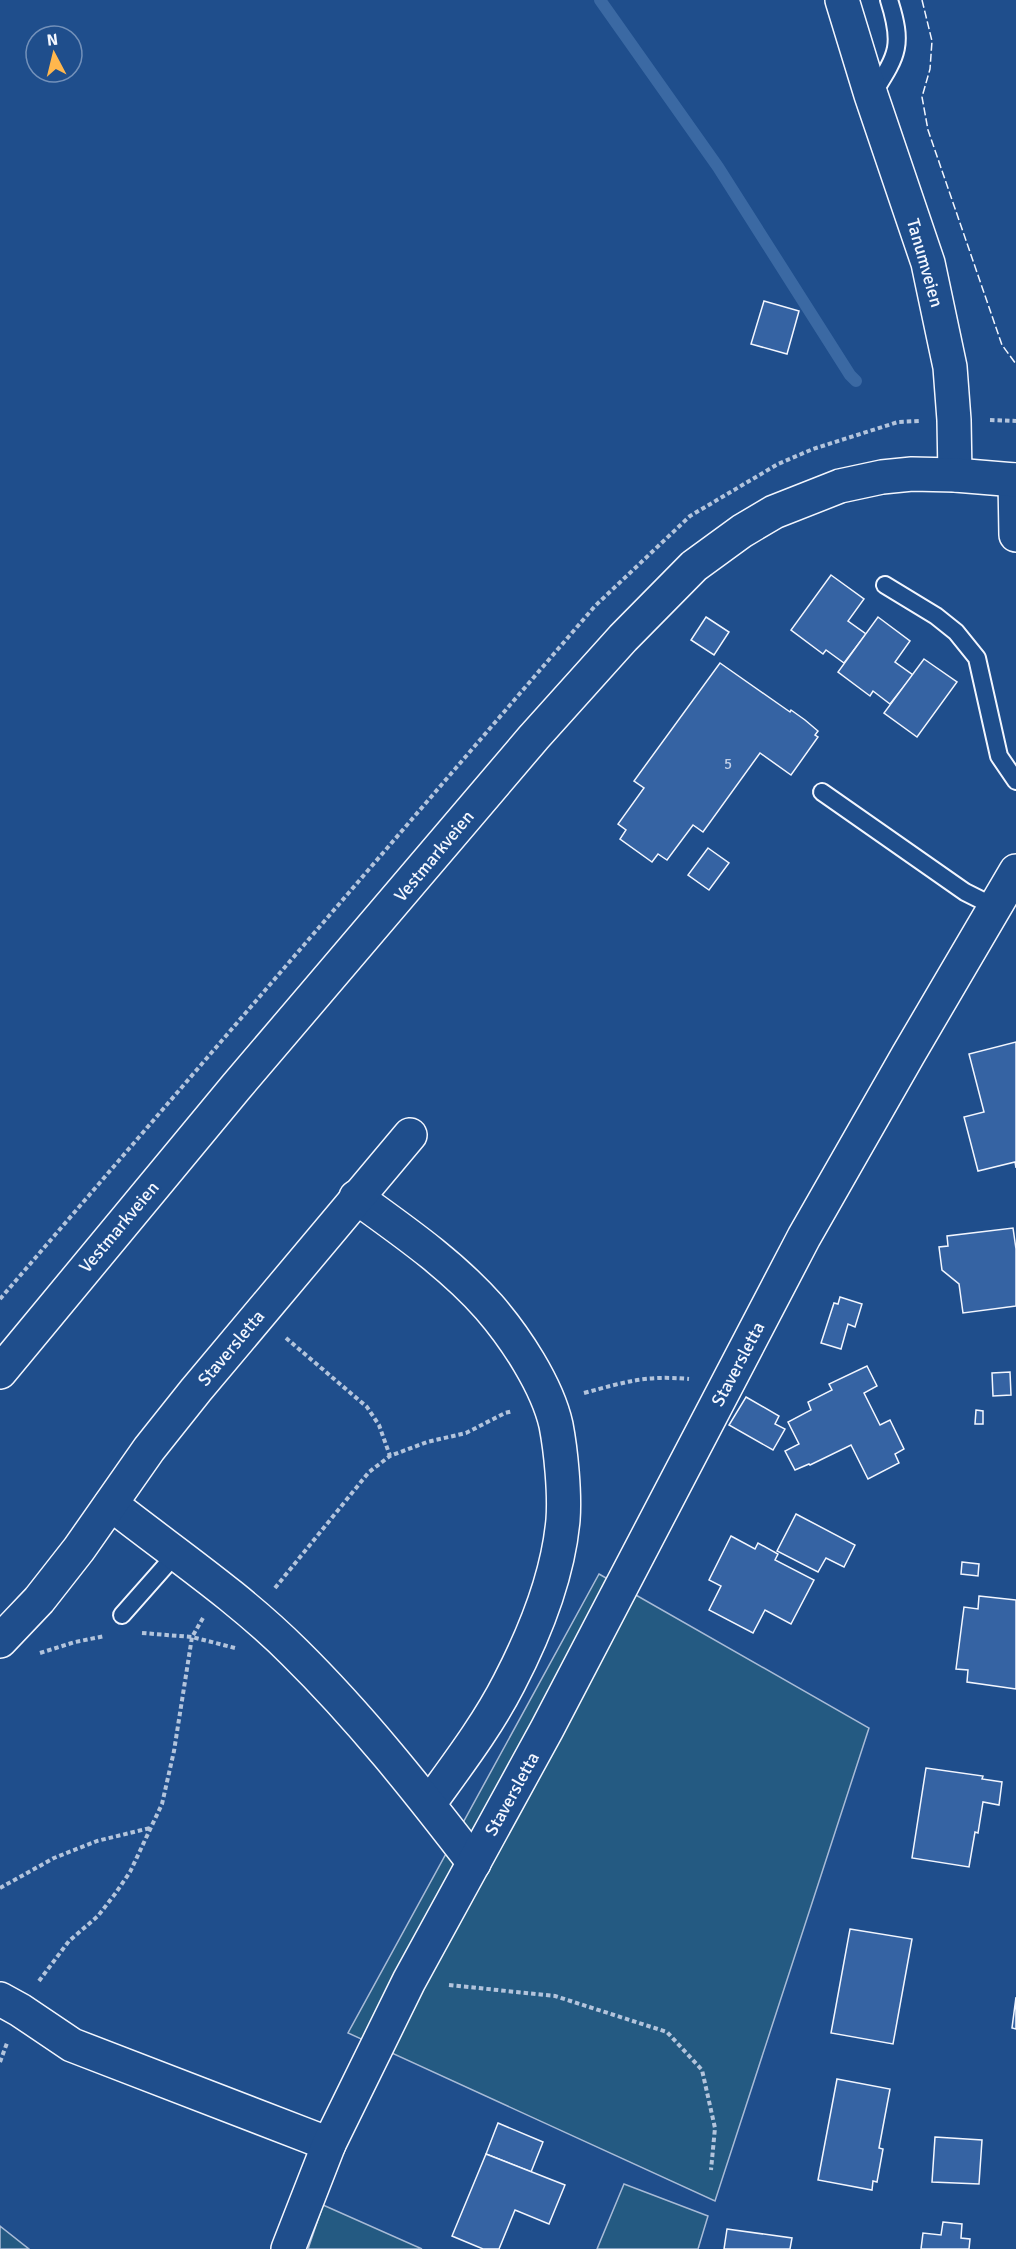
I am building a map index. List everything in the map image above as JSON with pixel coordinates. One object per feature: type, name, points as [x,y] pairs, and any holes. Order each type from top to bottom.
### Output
[{"type":"street","name":"Tanumveien","points":[[842,0],[933,283],[950,367],[955,475]]},
{"type":"street","name":"Vestmarkveien","points":[[0,1372],[236,1087],[534,737],[670,588],[694,566],[742,531],[774,512],[807,498],[840,486],[882,477],[912,474],[955,475]]},
{"type":"street","points":[[955,475],[1015,480],[1016,535]]},
{"type":"street","name":"Staversletta","points":[[288,2249],[329,2144],[409,1981],[547,1730],[804,1237],[1016,872]]},
{"type":"street","name":"Staversletta","points":[[0,1641],[39,1600],[79,1549],[149,1449],[356,1197],[410,1135]]},
{"type":"street","points":[[356,1197],[425,1247],[489,1307],[520,1349],[542,1386],[555,1423],[561,1468],[563,1519],[554,1572],[532,1637],[508,1684],[471,1746],[429,1804]]},
{"type":"street","name":"Staversletta","points":[[111,1504],[253,1615],[294,1652],[335,1695],[429,1804],[474,1863]]},
{"type":"street","points":[[10,2004],[72,2046],[329,2144]]},
{"type":"lane","points":[[871,95],[894,60],[897,40],[895,19],[889,0]]},
{"type":"lane","points":[[885,585],[936,616],[956,632],[977,658],[999,756],[1016,782]]},
{"type":"lane","points":[[822,792],[964,892],[995,907]]},
{"type":"lane","points":[[122,1615],[175,1555]]},
{"type":"path","points":[[258,1315],[367,1407],[380,1425],[390,1456]]},
{"type":"path","points":[[253,1615],[369,1472],[390,1456],[427,1442],[466,1433],[505,1413],[624,1381],[662,1377],[691,1380],[724,1389]]},
{"type":"path","points":[[0,2062],[10,2004],[62,1949],[98,1916],[130,1872],[162,1804],[192,1637],[197,1626],[224,1592]]},
{"type":"path","points":[[139,1633],[192,1637],[242,1651]]},
{"type":"path","points":[[35,1655],[75,1642],[106,1636]]},
{"type":"path","points":[[0,1888],[54,1858],[97,1841],[150,1828]]},
{"type":"path","points":[[409,1981],[555,1996],[668,2032],[702,2070],[715,2128],[711,2170]]},
{"type":"shaded area","points":[[599,1574],[869,1728],[715,2201],[348,2033]]},
{"type":"shaded area","points":[[624,2184],[708,2216],[698,2249],[597,2249]]},
{"type":"shaded area","points":[[323,2205],[422,2249],[308,2249]]},
{"type":"shaded area","points":[[0,2226],[29,2249],[0,2249]]},
{"type":"building","points":[[764,301],[799,311],[787,354],[751,344]]},
{"type":"building","points":[[831,575],[864,599],[848,621],[866,634],[844,663],[826,650],[823,654],[791,630]]},
{"type":"building","points":[[706,617],[729,632],[714,655],[691,640]]},
{"type":"building","points":[[878,617],[910,641],[895,662],[913,675],[890,704],[873,691],[870,696],[838,672]]},
{"type":"building","points":[[924,659],[957,682],[917,737],[884,713]]},
{"type":"building","points":[[720,663],[805,720],[818,731],[815,735],[818,737],[791,775],[760,753],[703,832],[693,825],[667,860],[658,854],[652,862],[620,839],[626,830],[618,824],[644,788],[634,781]]},
{"type":"building","points":[[708,848],[729,863],[709,890],[688,875]]},
{"type":"building","points":[[1016,1042],[1016,1168],[1015,1162],[978,1171],[964,1117],[984,1112],[969,1054]]},
{"type":"building","points":[[1013,1228],[1016,1249],[1016,1306],[963,1313],[959,1284],[942,1270],[939,1247],[948,1246],[947,1236]]},
{"type":"building","points":[[840,1297],[862,1304],[855,1327],[848,1324],[841,1349],[821,1343],[834,1303],[838,1304]]},
{"type":"building","points":[[867,1366],[877,1386],[864,1393],[880,1425],[890,1420],[904,1449],[895,1454],[899,1463],[868,1479],[851,1445],[795,1470],[785,1451],[799,1444],[788,1422],[811,1410],[808,1402],[832,1390],[829,1384]]},
{"type":"building","points":[[1010,1372],[1011,1395],[993,1396],[992,1373]]},
{"type":"building","points":[[746,1397],[779,1416],[775,1424],[785,1429],[773,1450],[729,1425]]},
{"type":"building","points":[[976,1410],[983,1411],[983,1424],[975,1424]]},
{"type":"building","points":[[796,1514],[855,1545],[844,1567],[826,1558],[818,1572],[777,1551]]},
{"type":"building","points":[[731,1536],[755,1549],[758,1543],[778,1554],[775,1560],[814,1580],[791,1624],[765,1610],[753,1633],[709,1610],[721,1586],[709,1580]]},
{"type":"building","points":[[962,1562],[979,1564],[978,1576],[961,1574]]},
{"type":"building","points":[[979,1596],[1016,1600],[1016,1689],[967,1682],[968,1670],[956,1669],[964,1607],[978,1609]]},
{"type":"building","points":[[926,1768],[983,1776],[982,1779],[1002,1782],[999,1805],[983,1802],[969,1867],[912,1858]]},
{"type":"building","points":[[850,1929],[912,1939],[893,2044],[831,2033]]},
{"type":"building","points":[[1016,1997],[1016,2029],[1012,2028]]},
{"type":"building","points":[[837,2079],[890,2089],[879,2148],[883,2149],[877,2182],[873,2181],[872,2190],[818,2180]]},
{"type":"building","points":[[498,2123],[543,2142],[531,2172],[486,2154]]},
{"type":"building","points":[[935,2137],[982,2140],[979,2184],[932,2182]]},
{"type":"building","points":[[486,2154],[565,2185],[549,2224],[515,2210],[499,2249],[483,2249],[452,2236]]},
{"type":"building","points":[[943,2222],[962,2224],[961,2238],[970,2239],[969,2249],[921,2249],[923,2233],[941,2235]]},
{"type":"building","points":[[727,2229],[792,2238],[790,2249],[724,2249]]},
{"type":"waterway","points":[[600,0],[718,167],[856,381]]},
{"type":"fence","points":[[922,0],[932,41],[930,69],[922,97],[928,130],[1002,345],[1016,364]]}]
